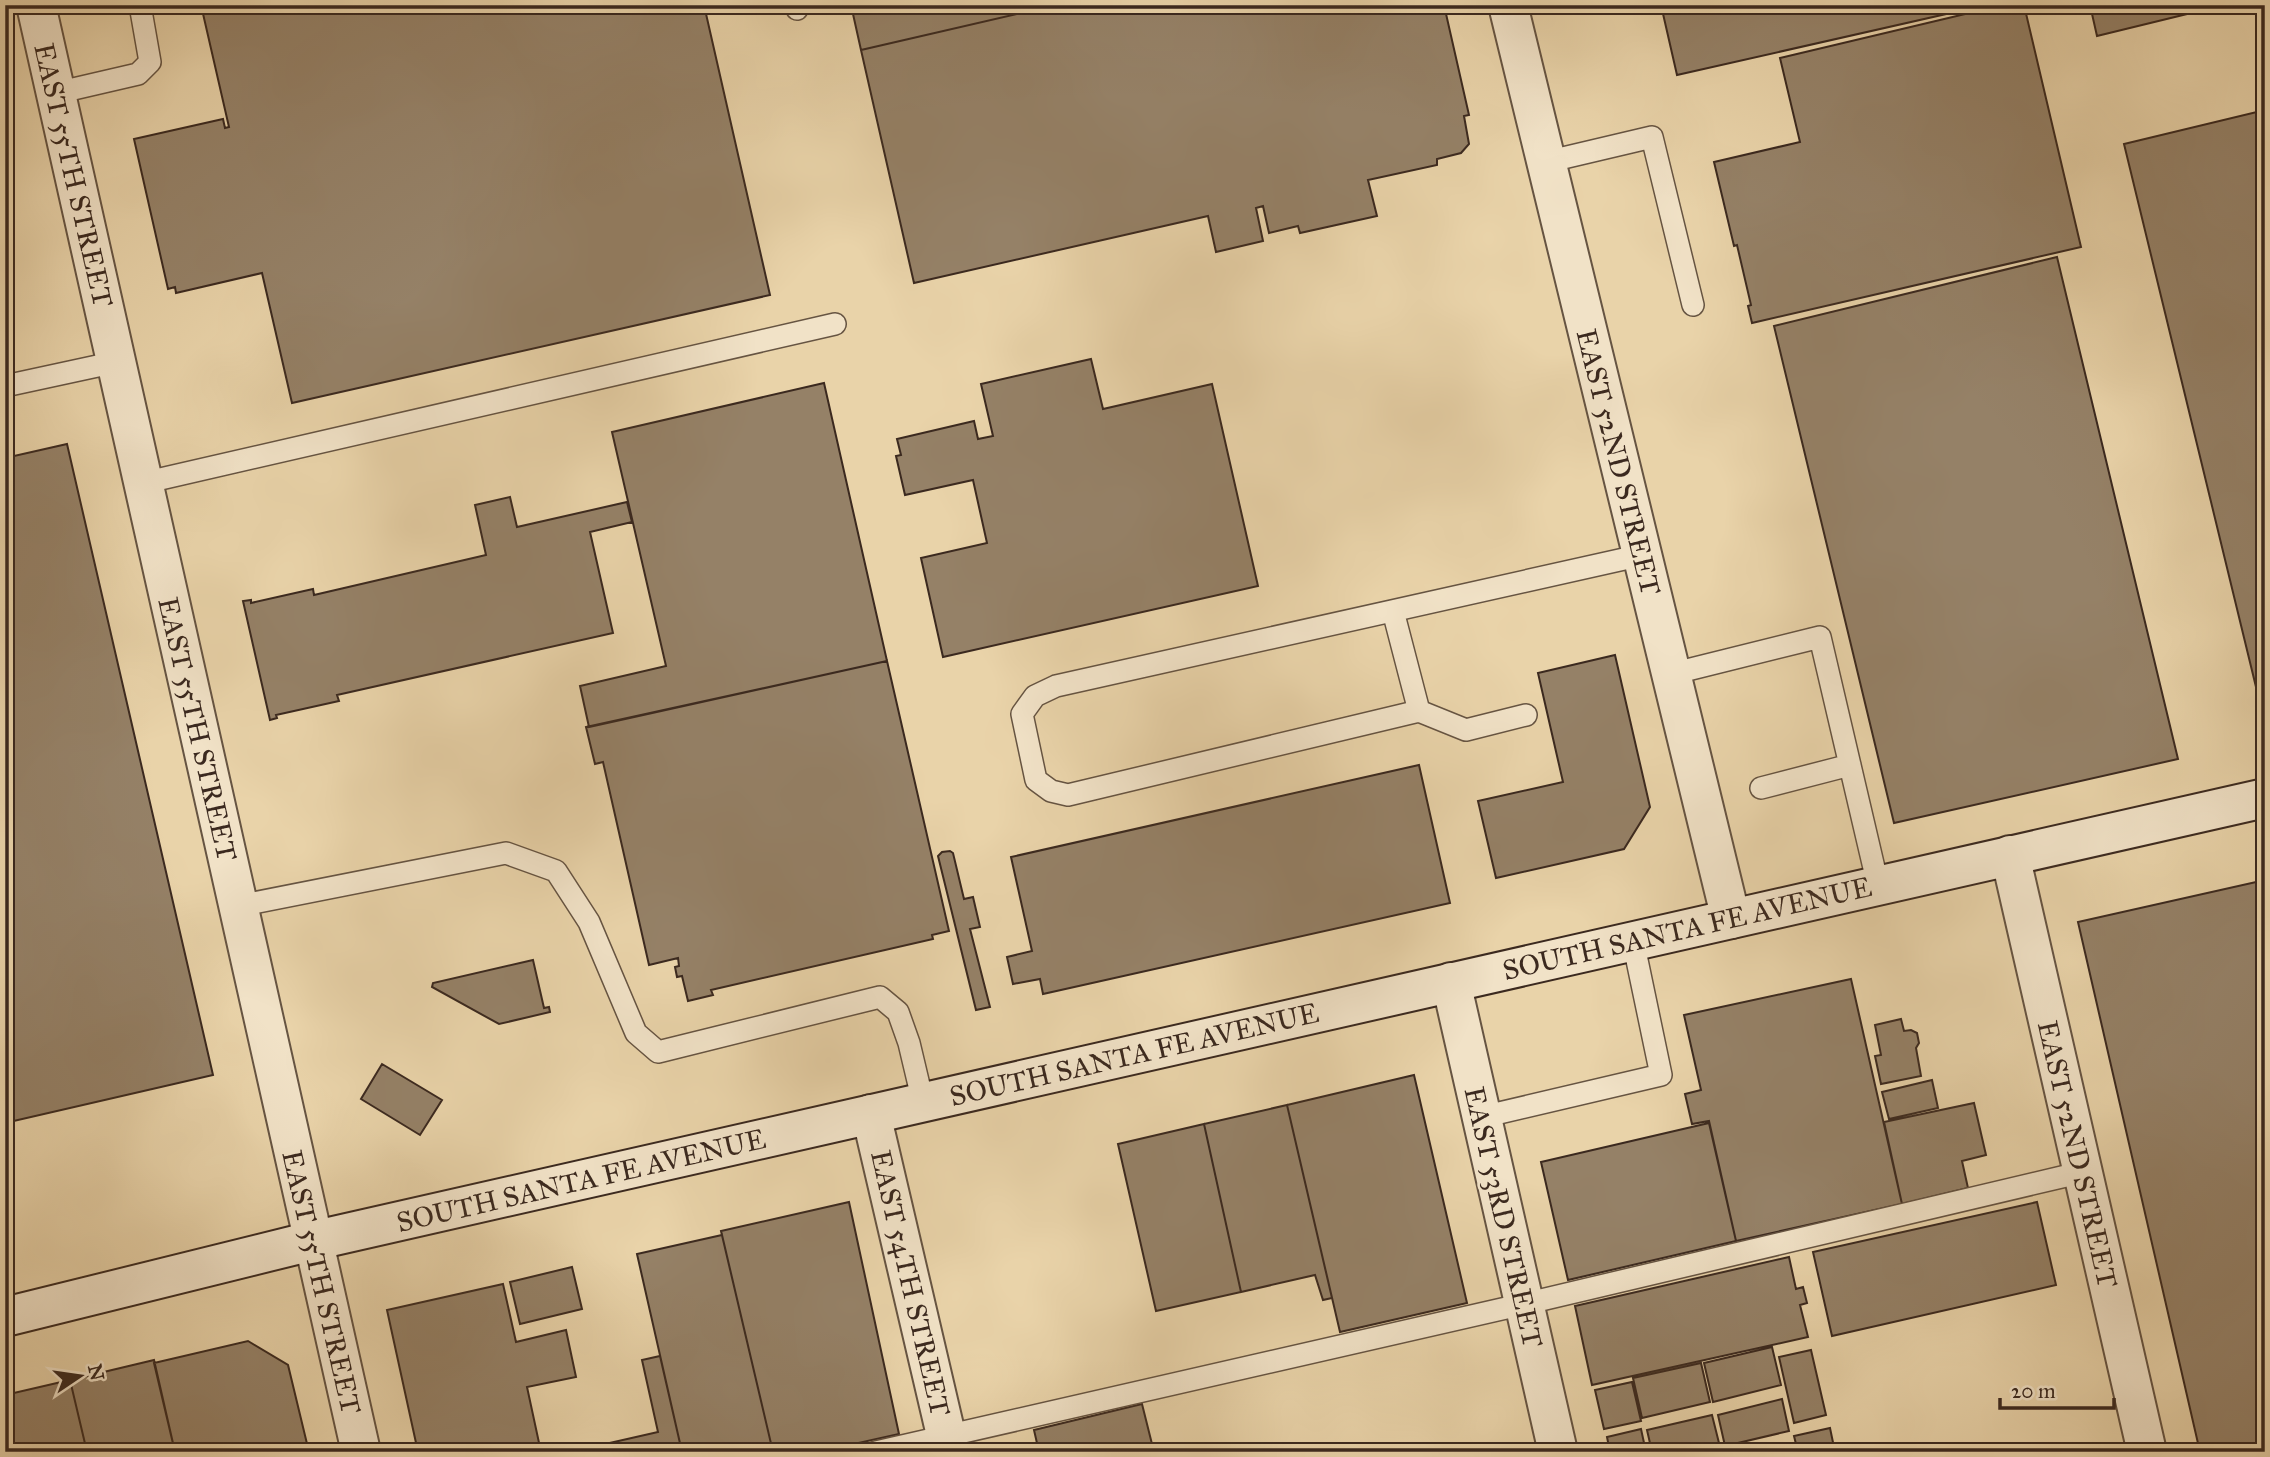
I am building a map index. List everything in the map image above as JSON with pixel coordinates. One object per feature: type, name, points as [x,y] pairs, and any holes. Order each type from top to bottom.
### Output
[{"type":"street","name":"EAST 55TH STREET","points":[[36,5],[361,1452]]},
{"type":"street","name":"EAST 52ND STREET","points":[[1508,5],[1731,919]]},
{"type":"street","name":"SOUTH SANTA FE AVENUE","points":[[5,1317],[313,1241],[2265,797]]},
{"type":"street","name":"EAST 52ND STREET","points":[[2010,855],[2147,1452]]},
{"type":"street","name":"EAST 53RD STREET","points":[[1451,982],[1558,1452]]},
{"type":"street","name":"EAST 54TH STREET","points":[[871,1114],[948,1444]]},
{"type":"lane","points":[[56,93],[138,74],[150,62],[140,5]]},
{"type":"lane","points":[[1546,162],[1652,137],[1693,306]]},
{"type":"lane","points":[[143,483],[835,324]]},
{"type":"lane","points":[[5,386],[116,362]]},
{"type":"lane","points":[[1526,715],[1466,730],[1419,711],[1068,795],[1051,791],[1036,780],[1022,714],[1035,695],[1056,687],[1642,555]]},
{"type":"lane","points":[[1393,611],[1419,711]]},
{"type":"lane","points":[[1671,674],[1820,637],[1878,885]]},
{"type":"lane","points":[[1761,788],[1850,765]]},
{"type":"lane","points":[[238,906],[506,853],[556,871],[589,922],[636,1033],[658,1052],[880,997],[898,1012],[909,1043],[923,1102]]},
{"type":"lane","points":[[1482,1117],[1661,1075],[1633,941]]},
{"type":"lane","points":[[876,1452],[948,1444],[2083,1172]]},
{"type":"building","points":[[201,5],[704,5],[770,295],[292,403],[262,273],[176,293],[175,287],[168,289],[134,139],[223,119],[225,128],[229,127]]},
{"type":"building","points":[[851,5],[1056,5],[861,50]]},
{"type":"building","points":[[1056,5],[1444,5],[1469,115],[1464,116],[1469,144],[1461,153],[1437,159],[1437,165],[1368,180],[1377,216],[1300,233],[1298,226],[1269,233],[1263,206],[1256,208],[1263,241],[1216,252],[1208,216],[914,283],[861,50]]},
{"type":"building","points":[[1661,5],[1986,5],[1677,75]]},
{"type":"building","points":[[2003,5],[2024,5],[2081,247],[1752,323],[1748,306],[1751,305],[1737,245],[1734,246],[1714,162],[1800,142],[1780,58]]},
{"type":"building","points":[[2090,5],[2224,5],[2097,36]]},
{"type":"building","points":[[2265,110],[2265,724],[2124,144]]},
{"type":"building","points":[[2057,257],[2178,759],[1894,823],[1774,326]]},
{"type":"building","points":[[1091,359],[1103,409],[1212,384],[1258,586],[943,657],[921,558],[987,543],[973,480],[905,495],[896,456],[901,455],[897,439],[974,421],[978,439],[993,436],[981,384]]},
{"type":"building","points":[[824,383],[887,661],[589,727],[580,686],[666,666],[612,432]]},
{"type":"building","points":[[67,444],[213,1075],[5,1123],[5,458]]},
{"type":"building","points":[[510,497],[517,527],[627,502],[632,522],[590,532],[613,633],[337,695],[339,701],[276,715],[277,718],[270,720],[243,601],[251,600],[251,603],[313,589],[314,595],[486,555],[475,505]]},
{"type":"building","points":[[1615,655],[1650,807],[1624,849],[1496,878],[1478,801],[1563,782],[1538,673]]},
{"type":"building","points":[[887,661],[949,931],[932,935],[933,939],[711,990],[713,995],[688,1001],[682,976],[677,977],[675,967],[679,966],[678,958],[649,965],[603,762],[595,764],[586,727]]},
{"type":"building","points":[[1419,765],[1450,903],[1043,994],[1040,979],[1013,984],[1007,957],[1032,951],[1011,857]]},
{"type":"building","points":[[942,852],[953,853],[964,899],[973,897],[980,927],[970,929],[990,1007],[976,1010],[938,856]]},
{"type":"building","points":[[2265,880],[2265,1452],[2200,1452],[2078,922]]},
{"type":"building","points":[[533,960],[544,1008],[549,1007],[550,1012],[499,1024],[432,987],[433,983]]},
{"type":"building","points":[[1851,979],[1902,1204],[1736,1241],[1709,1121],[1692,1124],[1685,1094],[1701,1090],[1684,1015]]},
{"type":"building","points":[[1901,1019],[1904,1031],[1917,1033],[1919,1043],[1916,1048],[1921,1076],[1881,1084],[1875,1056],[1881,1055],[1875,1025]]},
{"type":"building","points":[[382,1064],[442,1100],[420,1135],[361,1099]]},
{"type":"building","points":[[1414,1075],[1467,1303],[1340,1332],[1287,1105]]},
{"type":"building","points":[[1932,1080],[1938,1108],[1889,1119],[1882,1092]]},
{"type":"building","points":[[1974,1103],[1986,1155],[1962,1161],[1968,1188],[1902,1204],[1884,1122]]},
{"type":"building","points":[[1287,1105],[1332,1298],[1323,1300],[1315,1275],[1241,1292],[1204,1124]]},
{"type":"building","points":[[1709,1123],[1736,1241],[1568,1280],[1541,1162]]},
{"type":"building","points":[[1204,1124],[1241,1292],[1156,1311],[1118,1144]]},
{"type":"building","points":[[849,1202],[899,1434],[818,1452],[773,1452],[721,1231]]},
{"type":"building","points":[[2037,1202],[2056,1285],[1832,1336],[1813,1252]]},
{"type":"building","points":[[722,1235],[773,1452],[682,1452],[637,1254]]},
{"type":"building","points":[[1789,1257],[1796,1289],[1803,1287],[1807,1303],[1800,1305],[1808,1337],[1592,1385],[1575,1306]]},
{"type":"building","points":[[572,1267],[582,1309],[520,1324],[510,1282]]},
{"type":"building","points":[[503,1284],[516,1342],[566,1330],[576,1377],[527,1387],[541,1452],[469,1452],[468,1448],[451,1452],[418,1452],[387,1310]]},
{"type":"building","points":[[248,1341],[288,1365],[309,1452],[175,1452],[154,1363]]},
{"type":"building","points":[[1772,1347],[1781,1385],[1713,1402],[1704,1363]]},
{"type":"building","points":[[1811,1350],[1826,1415],[1794,1423],[1779,1357]]},
{"type":"building","points":[[660,1356],[682,1452],[570,1452],[658,1432],[642,1360]]},
{"type":"building","points":[[154,1360],[175,1452],[87,1452],[70,1380]]},
{"type":"building","points":[[1701,1363],[1710,1402],[1642,1418],[1633,1378]]},
{"type":"building","points":[[70,1380],[87,1452],[5,1452],[5,1395]]},
{"type":"building","points":[[1632,1382],[1641,1421],[1604,1429],[1595,1390]]},
{"type":"building","points":[[1782,1399],[1789,1431],[1725,1446],[1718,1415]]},
{"type":"building","points":[[1142,1404],[1154,1452],[1039,1452],[1034,1430]]},
{"type":"building","points":[[1712,1415],[1720,1447],[1701,1452],[1652,1452],[1647,1430]]},
{"type":"building","points":[[1830,1428],[1835,1452],[1798,1452],[1794,1436]]},
{"type":"building","points":[[1641,1429],[1646,1452],[1610,1452],[1607,1437]]}]
